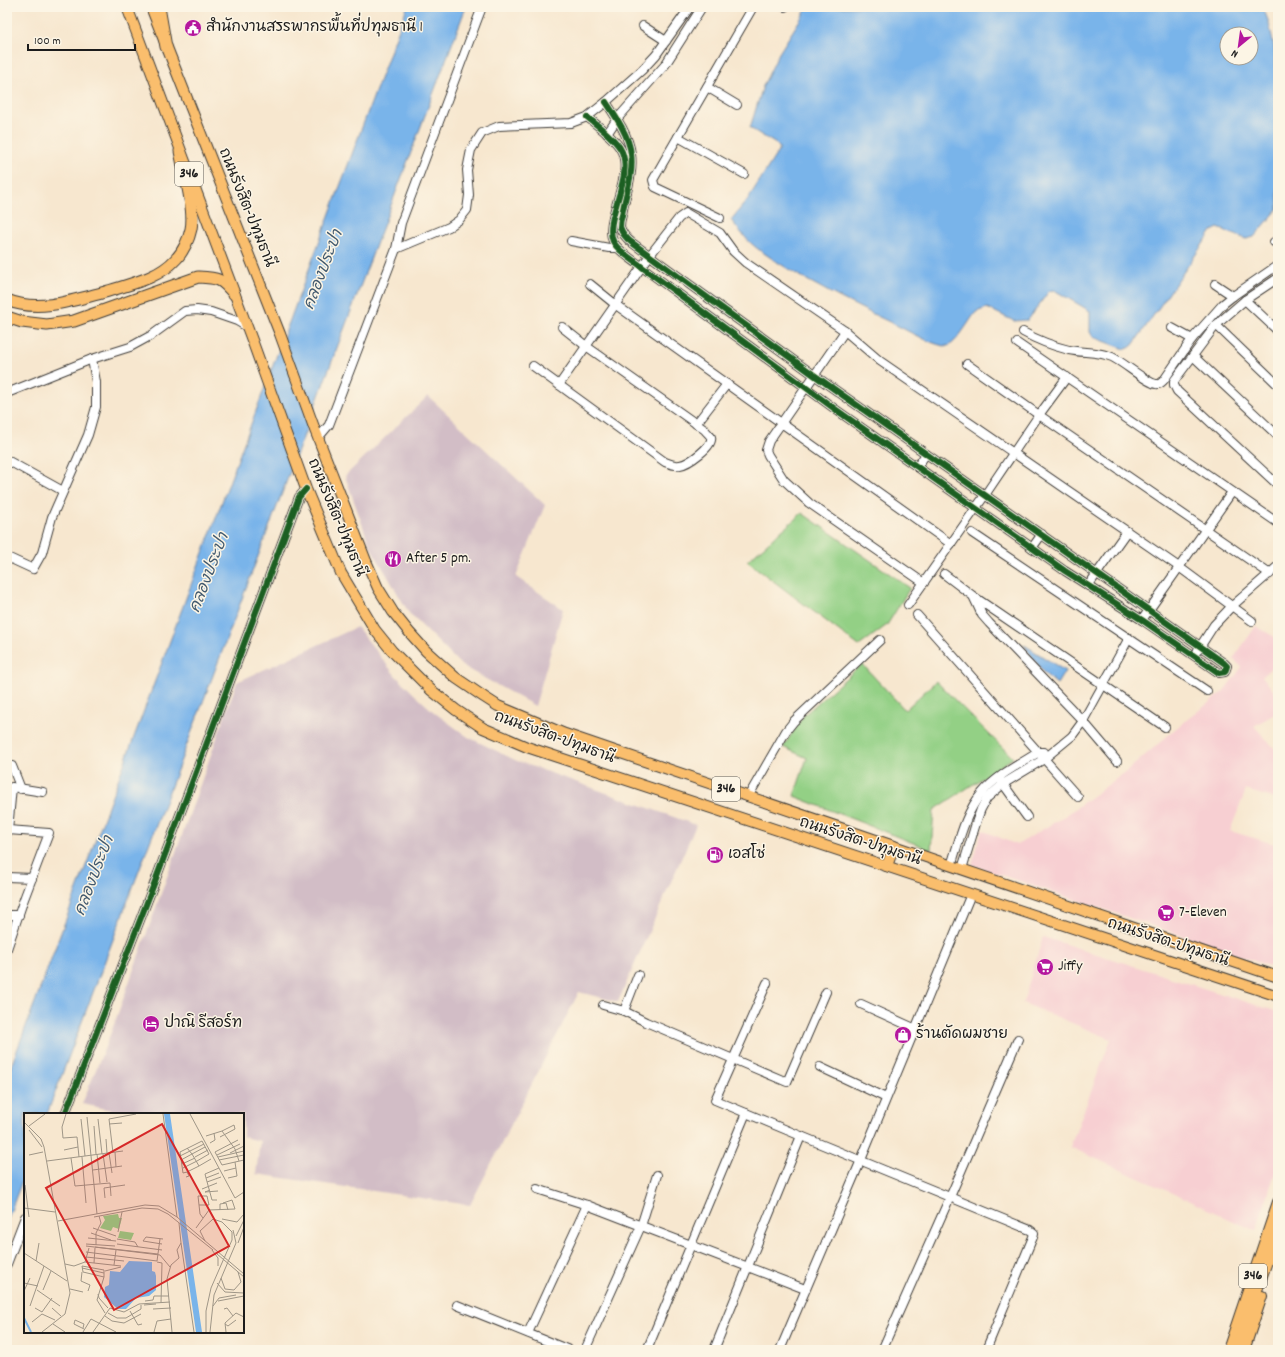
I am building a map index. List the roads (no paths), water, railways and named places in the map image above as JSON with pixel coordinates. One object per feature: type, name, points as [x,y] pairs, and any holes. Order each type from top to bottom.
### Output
[{"type":"highway","points":[[159,7],[166,47]]},
{"type":"highway","points":[[7,300],[30,305],[68,302],[143,281],[163,270],[177,259],[191,228],[191,208],[180,151]]},
{"type":"highway","points":[[7,317],[22,322],[47,325],[74,321],[198,277],[213,277],[224,282],[234,294]]},
{"type":"main road","name":"ถนนรังสิต-ปทุมธานี","points":[[127,7],[252,340],[306,490],[342,573],[375,630],[392,651],[430,690],[470,720],[505,738],[554,757],[1259,989],[1278,997]]},
{"type":"main road","name":"ถนนรังสิต-ปทุมธานี","points":[[152,7],[166,47],[280,334],[366,561],[378,588],[394,612],[409,632],[440,665],[484,698],[519,715],[565,734],[1278,976]]},
{"type":"main road","points":[[887,866],[894,846]]},
{"type":"main road","name":"346","points":[[1228,1350],[1278,1202]]},
{"type":"main road","points":[[1236,1350],[1277,1233]]},
{"type":"main road","name":"346","points":[[1244,1350],[1278,1251]]},
{"type":"street","points":[[317,434],[329,425],[396,249],[401,223],[482,7]]},
{"type":"street","points":[[396,249],[449,227],[459,220],[467,210],[469,195],[467,170],[471,150],[482,133],[499,126],[571,123],[587,117],[642,70],[656,55],[690,7]]},
{"type":"street","points":[[607,134],[617,119],[665,65],[702,7]]},
{"type":"street","points":[[720,218],[665,193],[655,187],[653,180],[753,7]]},
{"type":"street","points":[[643,26],[666,41]]},
{"type":"street","points":[[707,87],[737,105]]},
{"type":"street","points":[[587,117],[607,134],[620,148],[624,157],[624,174],[612,221],[612,235],[614,243],[618,248],[642,268],[805,388],[1032,548],[1142,620],[1219,673],[1226,672],[1227,668],[1224,663],[814,375],[624,236],[620,226],[624,199],[632,172],[632,154],[617,119],[606,102]]},
{"type":"street","points":[[678,137],[744,174]]},
{"type":"street","points":[[559,385],[650,256],[679,218],[686,213],[692,215],[720,233],[733,251],[746,263],[845,331],[880,361],[1127,531],[1252,621]]},
{"type":"street","points":[[571,241],[609,248],[618,248]]},
{"type":"street","points":[[1023,332],[1036,339],[1069,350],[1098,353],[1113,358],[1156,384],[1160,384],[1192,339],[1223,304],[1232,296],[1278,265]]},
{"type":"street","points":[[1278,278],[1245,300],[1216,326],[1174,381],[1174,386],[1177,391],[1278,485]]},
{"type":"street","points":[[590,284],[616,305],[951,544]]},
{"type":"street","points":[[1215,284],[1232,296]]},
{"type":"street","points":[[1245,300],[1278,331]]},
{"type":"street","points":[[7,393],[92,359],[130,347],[152,335],[185,311],[197,310],[211,312],[237,321],[247,327]]},
{"type":"street","points":[[1216,326],[1278,385]]},
{"type":"street","points":[[533,366],[665,462],[674,465],[682,465],[690,461],[709,446],[711,437],[705,430],[586,346],[562,327]]},
{"type":"street","points":[[1172,328],[1192,339]]},
{"type":"street","points":[[845,331],[781,422],[769,441],[766,450],[784,480],[809,503],[924,583]]},
{"type":"street","points":[[1017,343],[1278,523]]},
{"type":"street","points":[[1193,356],[1278,436]]},
{"type":"street","points":[[7,557],[33,569],[42,553],[52,517],[88,435],[96,407],[96,382],[92,359]]},
{"type":"street","points":[[967,364],[1270,574]]},
{"type":"street","points":[[908,605],[977,508],[1039,415],[1066,378]]},
{"type":"street","points":[[696,424],[727,384]]},
{"type":"street","points":[[917,467],[926,454]]},
{"type":"street","points":[[7,460],[63,491]]},
{"type":"street","points":[[64,1113],[154,884],[299,497],[306,490]]},
{"type":"street","points":[[1142,620],[1232,492]]},
{"type":"street","points":[[1088,586],[1127,531]]},
{"type":"street","points":[[972,533],[1207,692]]},
{"type":"street","points":[[1032,548],[1042,534]]},
{"type":"street","points":[[1194,656],[1214,624],[1278,566]]},
{"type":"street","points":[[944,574],[973,596],[1166,727]]},
{"type":"street","points":[[973,596],[982,614],[989,623],[1082,721],[1117,761]]},
{"type":"street","points":[[917,615],[1078,797]]},
{"type":"street","points":[[951,866],[972,807],[981,793],[1052,751],[1072,736],[1082,721],[1128,638]]},
{"type":"street","points":[[748,797],[786,731],[794,721],[880,640]]},
{"type":"street","points":[[7,765],[12,766],[21,789]]},
{"type":"street","points":[[1001,781],[1027,817]]},
{"type":"street","points":[[962,869],[981,808],[1001,781]]},
{"type":"street","points":[[7,949],[18,915],[49,833],[8,830],[12,787],[44,792]]},
{"type":"street","points":[[7,877],[32,878]]},
{"type":"street","points":[[780,1350],[861,1160],[971,894]]},
{"type":"street","points":[[7,915],[18,915]]},
{"type":"street","points":[[624,1011],[638,974]]},
{"type":"street","points":[[767,982],[715,1100],[1030,1230],[1034,1233],[986,1350]]},
{"type":"street","points":[[603,1005],[624,1011],[646,1022],[787,1082],[826,992]]},
{"type":"street","points":[[862,1004],[916,1028]]},
{"type":"street","points":[[882,1350],[1018,1039]]},
{"type":"street","points":[[820,1067],[886,1098]]},
{"type":"street","points":[[647,1350],[746,1113]]},
{"type":"street","points":[[714,1350],[801,1136]]},
{"type":"street","points":[[585,1350],[641,1226],[657,1175]]},
{"type":"street","points":[[537,1189],[587,1205],[805,1289]]},
{"type":"street","points":[[528,1333],[587,1205]]},
{"type":"street","points":[[7,1264],[24,1220]]},
{"type":"street","points":[[457,1305],[528,1333],[549,1346],[569,1350]]},
{"type":"water","name":"คลองประปา","points":[[407,7],[466,7],[47,1113],[24,1113],[24,1176],[7,1221],[7,1077]]},
{"type":"water","points":[[808,7],[1263,7],[1269,23],[1274,46],[1276,69],[1278,109],[1278,209],[1254,237],[1246,239],[1218,228],[1212,231],[1133,345],[1129,348],[1125,349],[1093,337],[1090,332],[1090,311],[1054,290],[1049,291],[1028,320],[1014,321],[987,308],[976,312],[959,337],[951,345],[943,346],[918,336],[810,282],[754,246],[731,220],[748,199],[779,150],[779,147],[776,144],[750,128],[763,86],[779,53]]},
{"type":"water","points":[[1023,644],[1065,671],[1057,684],[1044,673]]},
{"type":"place","name":"สำนักงานสรรพากรพื้นที่ปทุมธานี 1","points":[[193,28]]},
{"type":"place","name":"After 5 pm.","points":[[393,559]]},
{"type":"place","name":"เอสโซ่","points":[[715,855]]},
{"type":"place","name":"7-Eleven","points":[[1166,913]]},
{"type":"place","name":"Jiffy","points":[[1045,967]]},
{"type":"place","name":"ปาณิ รีสอร์ท","points":[[151,1024]]},
{"type":"place","name":"ร้านตัดผมชาย","points":[[903,1035]]}]
